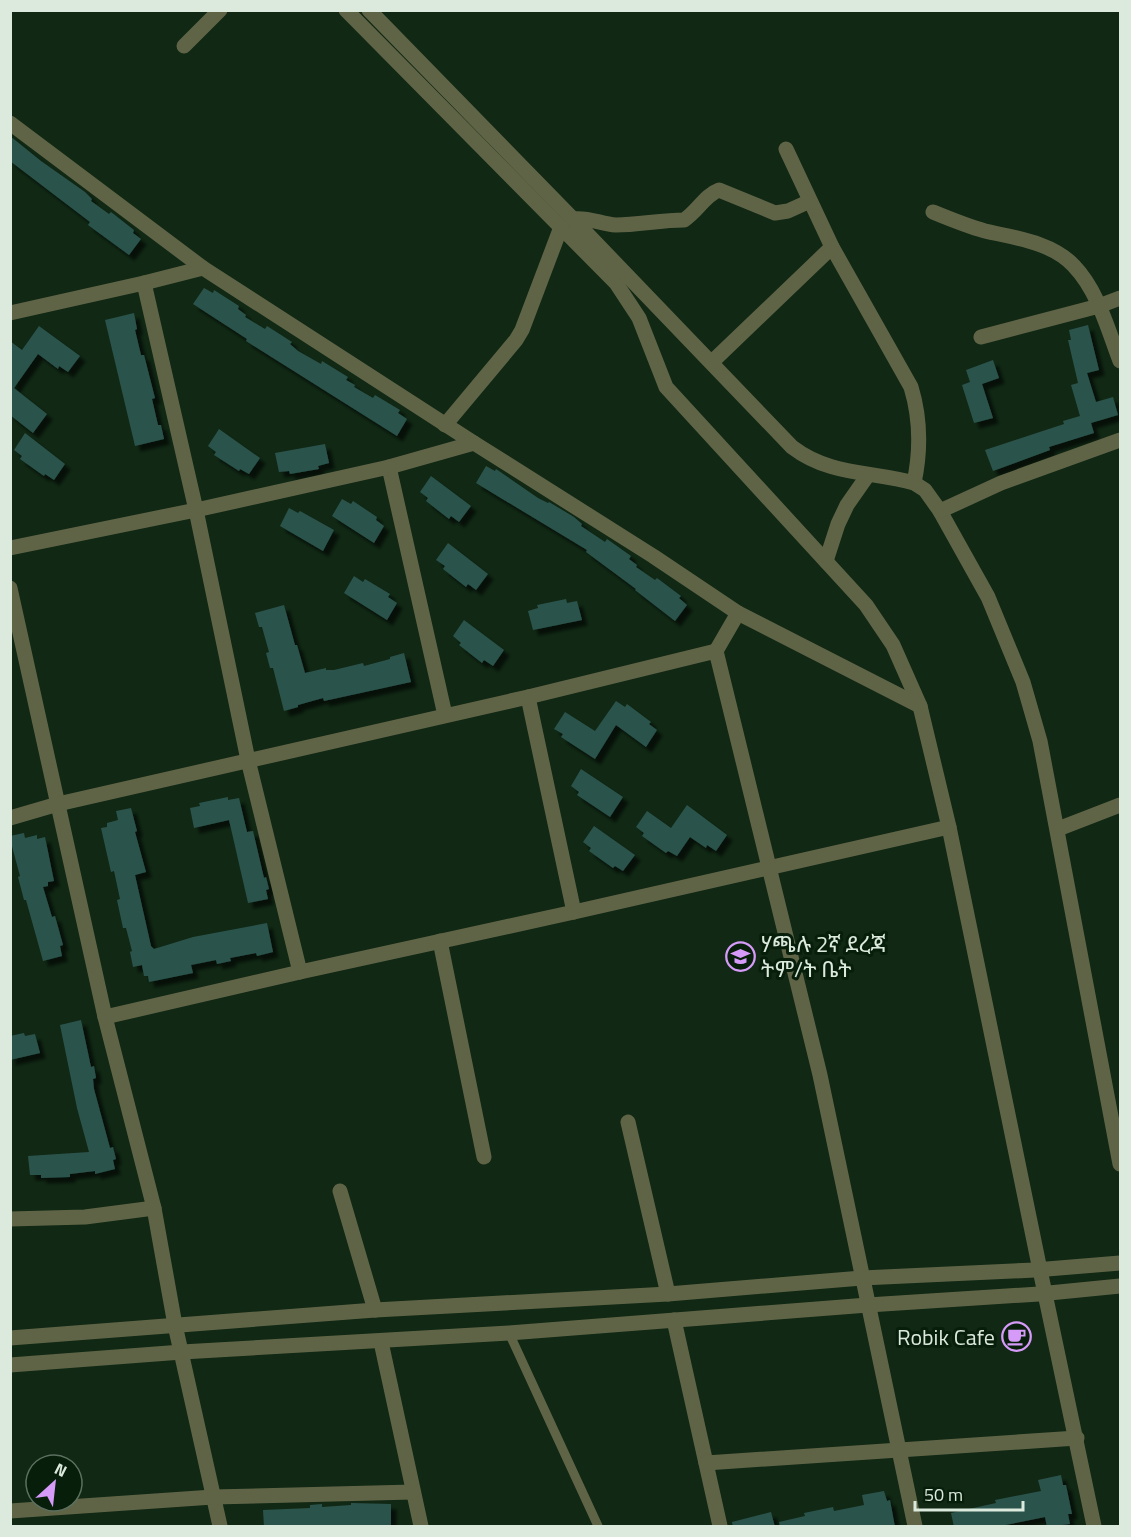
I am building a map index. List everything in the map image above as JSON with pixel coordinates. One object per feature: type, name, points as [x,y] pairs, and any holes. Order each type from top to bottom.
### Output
[{"type":"street","points":[[184,46],[220,10]]},
{"type":"street","points":[[346,10],[712,362],[792,447],[805,457],[825,466],[914,483],[925,490],[940,511],[988,597],[1023,682],[1040,741],[1120,1164]]},
{"type":"street","points":[[369,10],[567,223],[616,283],[639,318],[666,387],[866,605],[893,645],[920,706],[949,827],[1094,1527]]},
{"type":"street","points":[[10,123],[203,268],[653,556],[738,613],[920,706]]},
{"type":"street","points":[[786,149],[832,247],[911,387],[917,405],[920,432],[920,457],[914,483]]},
{"type":"street","points":[[446,425],[522,330],[567,223],[584,217],[622,225],[684,220],[693,215],[711,193],[719,190],[776,213],[788,211],[810,201]]},
{"type":"street","points":[[933,212],[966,225],[1030,241],[1054,252],[1073,265],[1099,306],[1120,361]]},
{"type":"street","points":[[712,362],[832,247]]},
{"type":"street","points":[[10,313],[203,268]]},
{"type":"street","points":[[144,283],[196,510],[248,760],[300,972]]},
{"type":"street","points":[[981,337],[1099,306],[1120,298]]},
{"type":"street","points":[[940,511],[1001,483],[1120,441]]},
{"type":"street","points":[[10,548],[389,467],[474,443]]},
{"type":"street","points":[[389,467],[445,715]]},
{"type":"street","points":[[826,561],[847,505],[868,475]]},
{"type":"street","points":[[10,588],[105,1017],[154,1208],[175,1326],[220,1527]]},
{"type":"street","points":[[738,613],[716,651],[820,1075],[915,1527]]},
{"type":"street","points":[[10,818],[58,804],[528,697],[716,651]]},
{"type":"street","points":[[528,697],[574,912]]},
{"type":"street","points":[[1058,829],[1120,806]]},
{"type":"street","points":[[105,1017],[949,827]]},
{"type":"street","points":[[440,941],[484,1156]]},
{"type":"street","points":[[628,1122],[668,1294]]},
{"type":"street","points":[[340,1191],[375,1310]]},
{"type":"street","points":[[10,1219],[85,1217],[154,1208]]},
{"type":"street","points":[[10,1338],[375,1310],[668,1294],[862,1278],[1040,1270],[1120,1263]]},
{"type":"street","points":[[10,1365],[182,1352],[509,1333],[1120,1286]]},
{"type":"street","points":[[674,1320],[720,1527]]},
{"type":"street","points":[[381,1342],[421,1527]]},
{"type":"street","points":[[706,1463],[1077,1438]]},
{"type":"street","points":[[10,1511],[213,1497],[413,1492]]},
{"type":"lane","points":[[509,1333],[598,1527]]},
{"type":"building","points":[[10,136],[85,192],[92,199],[91,201],[109,214],[111,212],[134,230],[133,233],[141,239],[129,255],[88,225],[90,222],[10,161]]},
{"type":"building","points":[[204,288],[213,293],[214,290],[239,306],[238,309],[246,315],[245,317],[265,329],[267,326],[292,342],[290,344],[298,351],[321,364],[322,361],[348,377],[346,380],[355,385],[354,387],[373,398],[375,395],[400,410],[398,413],[407,419],[397,436],[246,341],[247,339],[193,304]]},
{"type":"building","points":[[134,313],[137,329],[135,330],[141,355],[144,355],[155,398],[152,399],[158,425],[161,425],[164,439],[135,446],[105,320]]},
{"type":"building","points":[[1088,325],[1099,370],[1087,373],[1096,402],[1113,397],[1118,415],[1091,423],[1094,433],[1049,447],[1050,450],[993,471],[985,450],[1064,424],[1063,421],[1080,416],[1071,385],[1078,383],[1068,340],[1071,340],[1069,330]]},
{"type":"building","points":[[39,326],[80,356],[68,372],[59,366],[58,369],[38,354],[14,388],[47,414],[33,433],[10,415],[10,341],[22,350]]},
{"type":"building","points":[[993,360],[999,378],[982,384],[993,418],[974,423],[962,385],[970,382],[966,370]]},
{"type":"building","points":[[219,429],[260,458],[249,474],[240,469],[239,471],[214,455],[216,452],[208,446]]},
{"type":"building","points":[[25,433],[65,464],[54,480],[45,474],[44,476],[20,459],[22,456],[14,450]]},
{"type":"building","points":[[325,444],[329,463],[318,466],[319,469],[290,474],[289,471],[279,472],[275,453]]},
{"type":"building","points":[[486,466],[495,471],[496,469],[538,498],[574,517],[582,524],[581,526],[605,542],[607,539],[631,556],[629,559],[637,565],[636,567],[655,580],[657,578],[681,596],[679,598],[687,605],[675,621],[586,552],[587,550],[476,483]]},
{"type":"building","points":[[431,476],[471,506],[459,522],[451,516],[449,519],[426,501],[428,498],[420,492]]},
{"type":"building","points":[[342,499],[351,504],[353,501],[377,517],[376,520],[384,526],[374,543],[332,516]]},
{"type":"building","points":[[289,508],[298,513],[300,511],[334,530],[323,551],[280,526]]},
{"type":"building","points":[[448,543],[488,574],[476,590],[468,584],[466,587],[443,569],[445,566],[436,560]]},
{"type":"building","points":[[354,576],[363,582],[365,579],[390,594],[388,597],[397,603],[387,620],[344,593]]},
{"type":"building","points":[[566,599],[567,603],[577,601],[582,620],[533,630],[528,611],[538,608],[537,605]]},
{"type":"building","points":[[284,605],[305,673],[326,668],[326,670],[334,670],[363,663],[364,666],[404,653],[411,682],[324,701],[323,698],[284,711],[273,668],[270,668],[266,653],[269,652],[262,627],[259,627],[255,613]]},
{"type":"building","points":[[464,620],[504,650],[493,666],[484,660],[482,663],[459,645],[461,643],[453,636]]},
{"type":"building","points":[[616,701],[625,707],[627,704],[651,722],[649,724],[657,730],[646,747],[616,725],[595,759],[561,737],[563,734],[554,729],[565,712],[595,731]]},
{"type":"building","points":[[581,769],[623,797],[610,817],[577,795],[579,792],[571,786]]},
{"type":"building","points":[[228,797],[228,800],[239,798],[247,832],[253,831],[264,878],[266,877],[269,889],[266,890],[268,899],[248,903],[229,820],[194,828],[190,808],[200,806],[199,803]]},
{"type":"building","points":[[687,805],[727,835],[716,851],[707,845],[706,848],[690,837],[677,856],[668,851],[666,853],[642,836],[644,833],[636,827],[647,811],[671,828]]},
{"type":"building","points":[[131,808],[146,872],[135,875],[151,946],[154,949],[193,937],[267,923],[273,952],[230,958],[231,961],[217,964],[216,960],[191,965],[193,973],[149,982],[148,976],[144,976],[142,965],[133,967],[130,952],[132,951],[126,928],[123,928],[117,900],[120,899],[114,871],[111,872],[101,828],[107,827],[107,823],[118,820],[116,811]]},
{"type":"building","points":[[594,826],[635,855],[623,871],[615,866],[613,868],[589,851],[591,848],[583,842]]},
{"type":"building","points":[[24,833],[25,838],[37,835],[37,839],[45,837],[54,881],[48,882],[48,886],[43,887],[52,917],[55,916],[63,945],[60,946],[62,956],[43,961],[26,900],[24,900],[10,839],[10,836]]},
{"type":"building","points":[[81,1020],[91,1067],[94,1066],[96,1078],[93,1079],[94,1089],[110,1148],[113,1147],[116,1159],[113,1160],[115,1169],[95,1174],[95,1171],[70,1174],[70,1177],[41,1178],[41,1175],[30,1175],[28,1156],[89,1152],[77,1108],[60,1025]]},
{"type":"building","points":[[24,1033],[25,1036],[35,1034],[40,1053],[10,1060],[10,1036]]},
{"type":"building","points":[[1061,1475],[1063,1485],[1066,1485],[1072,1514],[1068,1514],[1070,1524],[1047,1527],[1045,1517],[996,1527],[954,1527],[951,1513],[996,1503],[995,1500],[1041,1491],[1038,1480]]},
{"type":"building","points":[[884,1491],[887,1501],[890,1500],[895,1527],[780,1527],[779,1522],[805,1516],[804,1513],[833,1507],[834,1511],[864,1505],[862,1495]]},
{"type":"building","points":[[351,1503],[391,1504],[391,1527],[264,1527],[263,1510],[310,1508],[310,1505],[322,1504],[322,1507],[351,1505]]},
{"type":"building","points":[[771,1512],[775,1527],[733,1527],[732,1522]]},
{"type":"place","name":"ሃጫሉ 2ኛ ደረጃ ትም/ት ቤት","points":[[740,957]]},
{"type":"place","name":"Robik Cafe","points":[[1016,1337]]}]
